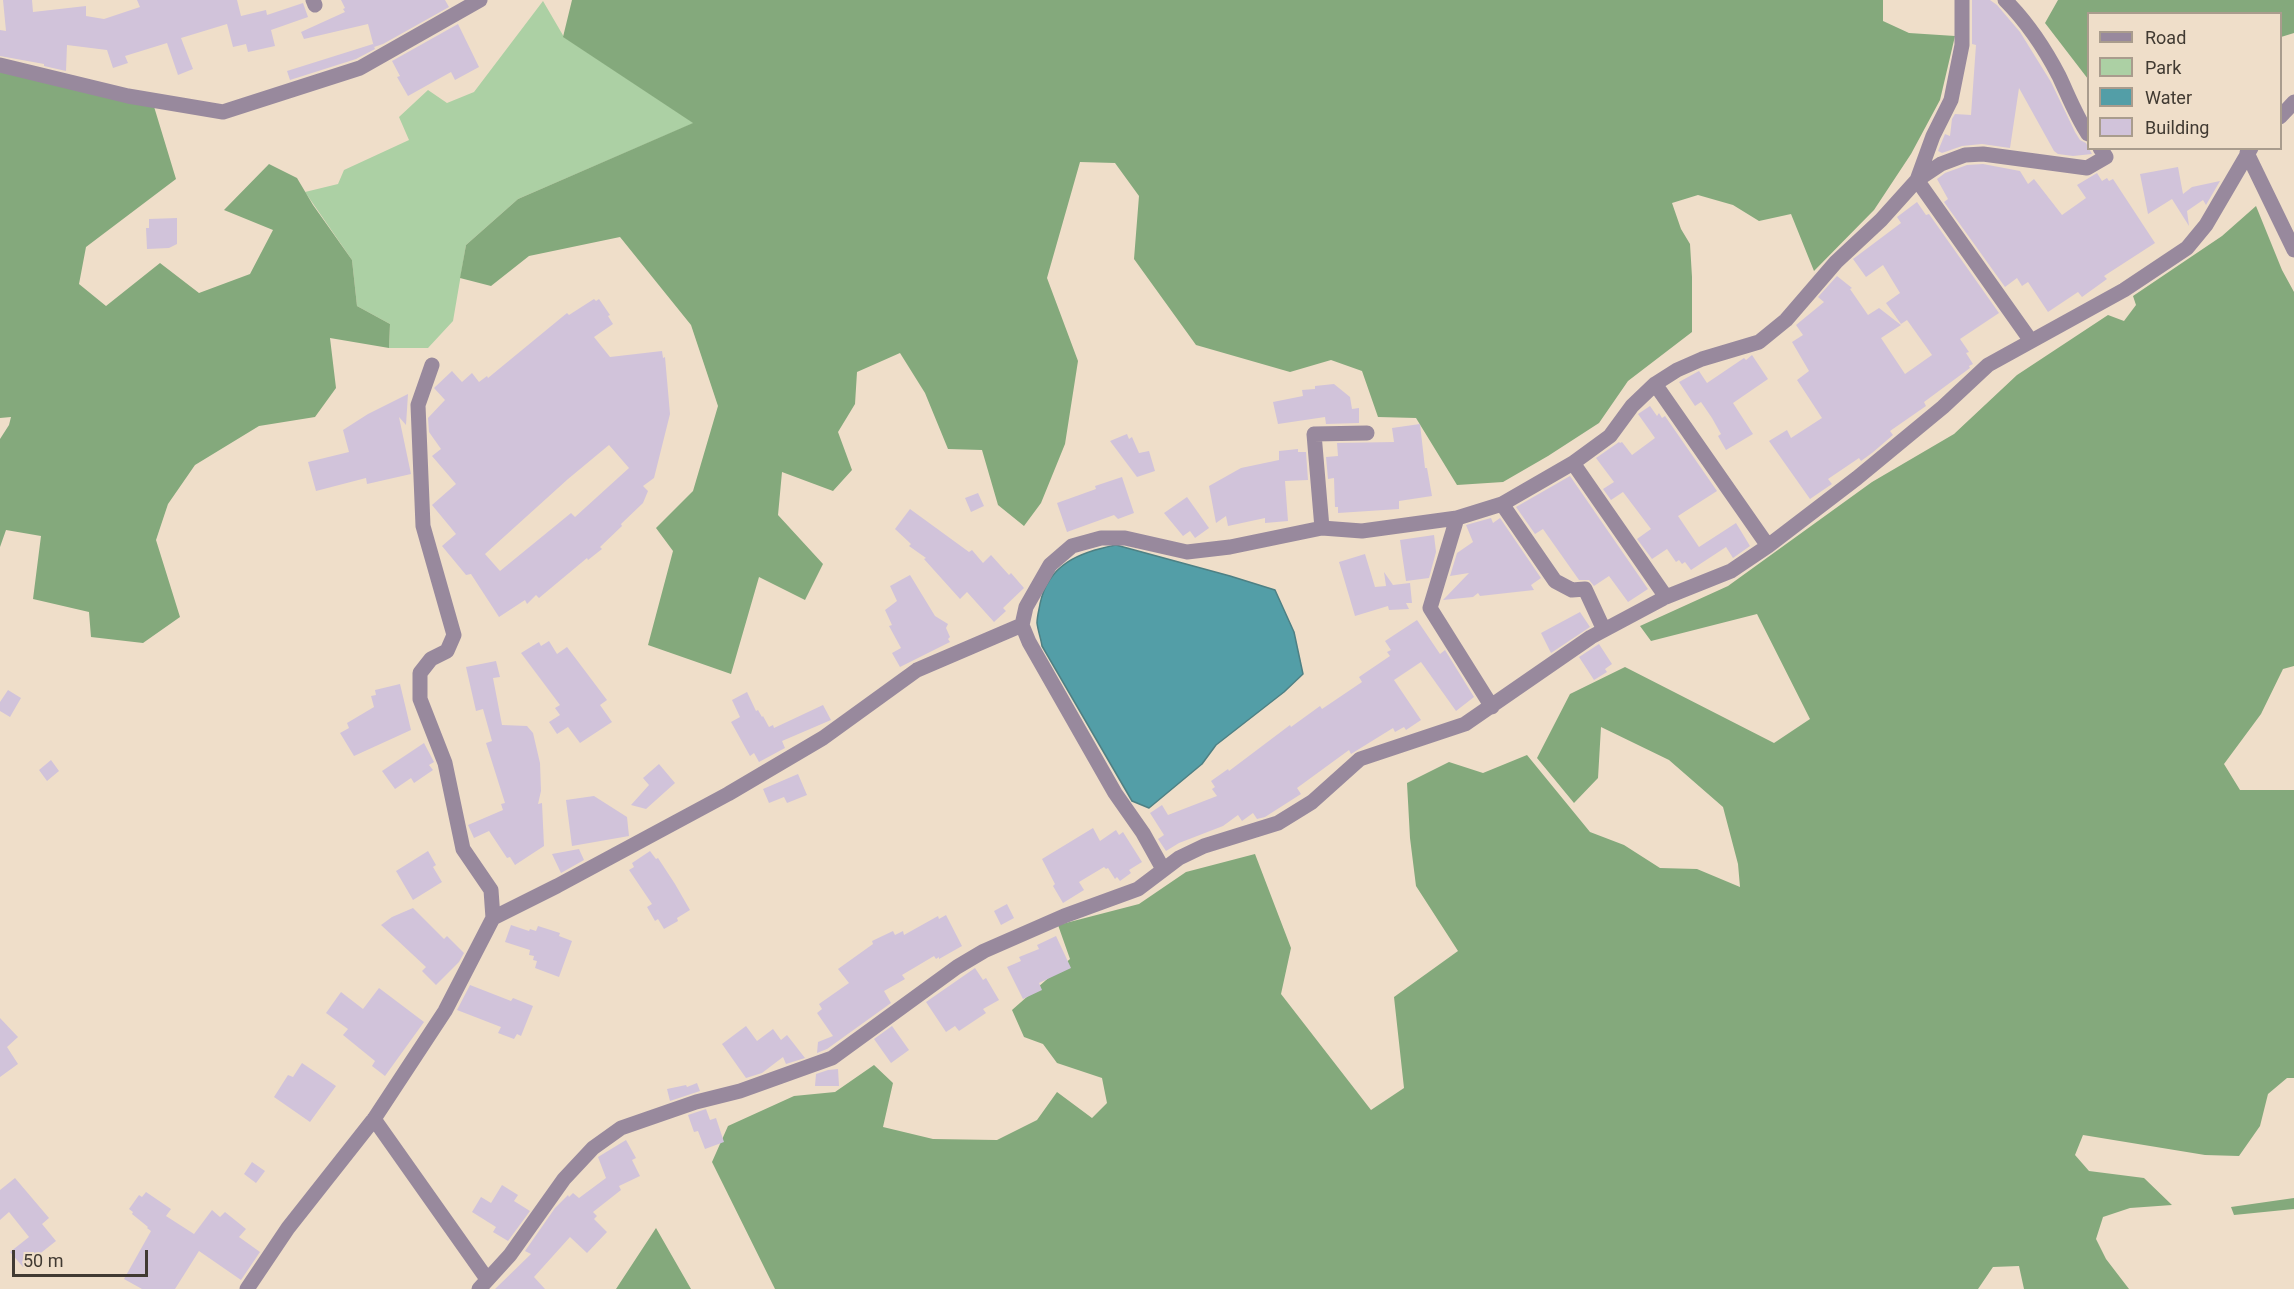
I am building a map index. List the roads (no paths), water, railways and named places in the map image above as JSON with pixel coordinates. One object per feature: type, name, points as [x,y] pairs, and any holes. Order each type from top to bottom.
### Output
[{"type":"street","points":[[0,65],[128,96],[223,112],[360,68],[480,0]]},
{"type":"street","points":[[1917,180],[1951,100],[1962,45],[1962,0]]},
{"type":"street","points":[[2005,0],[2020,14],[2057,73],[2087,133]]},
{"type":"street","points":[[2282,115],[2294,102]]},
{"type":"street","points":[[1163,869],[1143,833],[1115,793],[1022,625],[1026,607],[1050,565],[1072,546],[1101,538],[1125,538],[1187,552],[1230,548],[1322,528],[1362,531],[1457,518],[1502,504],[1573,463],[1610,436],[1632,406],[1654,384],[1702,359],[1759,342],[1786,320],[1836,262],[1881,220],[1917,180],[1941,164],[1965,155],[1983,154],[2087,168],[2106,157],[2101,150]]},
{"type":"street","points":[[2249,151],[2294,249]]},
{"type":"street","points":[[374,1119],[483,1284],[510,1255],[564,1179],[593,1148],[621,1128],[696,1102],[740,1091],[832,1058],[984,951],[1064,916],[1138,889],[1149,883],[1179,858],[1204,846],[1278,824],[1312,802],[1360,759],[1465,724],[1591,637],[1666,597],[1731,571],[1768,546],[1866,471],[1988,365],[2124,290],[2187,248],[2206,225],[2249,151]]},
{"type":"street","points":[[1917,180],[2031,341]]},
{"type":"street","points":[[248,1289],[288,1228],[374,1119],[445,1011],[493,918],[491,890],[463,849],[445,763],[420,699],[420,673],[431,659],[447,651],[454,635],[423,526],[418,405],[432,365]]},
{"type":"street","points":[[1654,384],[1768,546]]},
{"type":"street","points":[[1322,528],[1314,434],[1367,433]]},
{"type":"street","points":[[1573,463],[1666,597]]},
{"type":"street","points":[[1502,504],[1555,581],[1572,590],[1585,589],[1604,630]]},
{"type":"street","points":[[1457,518],[1430,608],[1492,707]]},
{"type":"street","points":[[493,918],[708,805],[823,738],[917,670],[1022,625]]},
{"type":"water","points":[[1116,545],[1275,590],[1294,632],[1303,674],[1284,692],[1216,745],[1202,764],[1149,808],[1132,801],[1042,646],[1037,623],[1044,590],[1058,570],[1078,556]]}]
